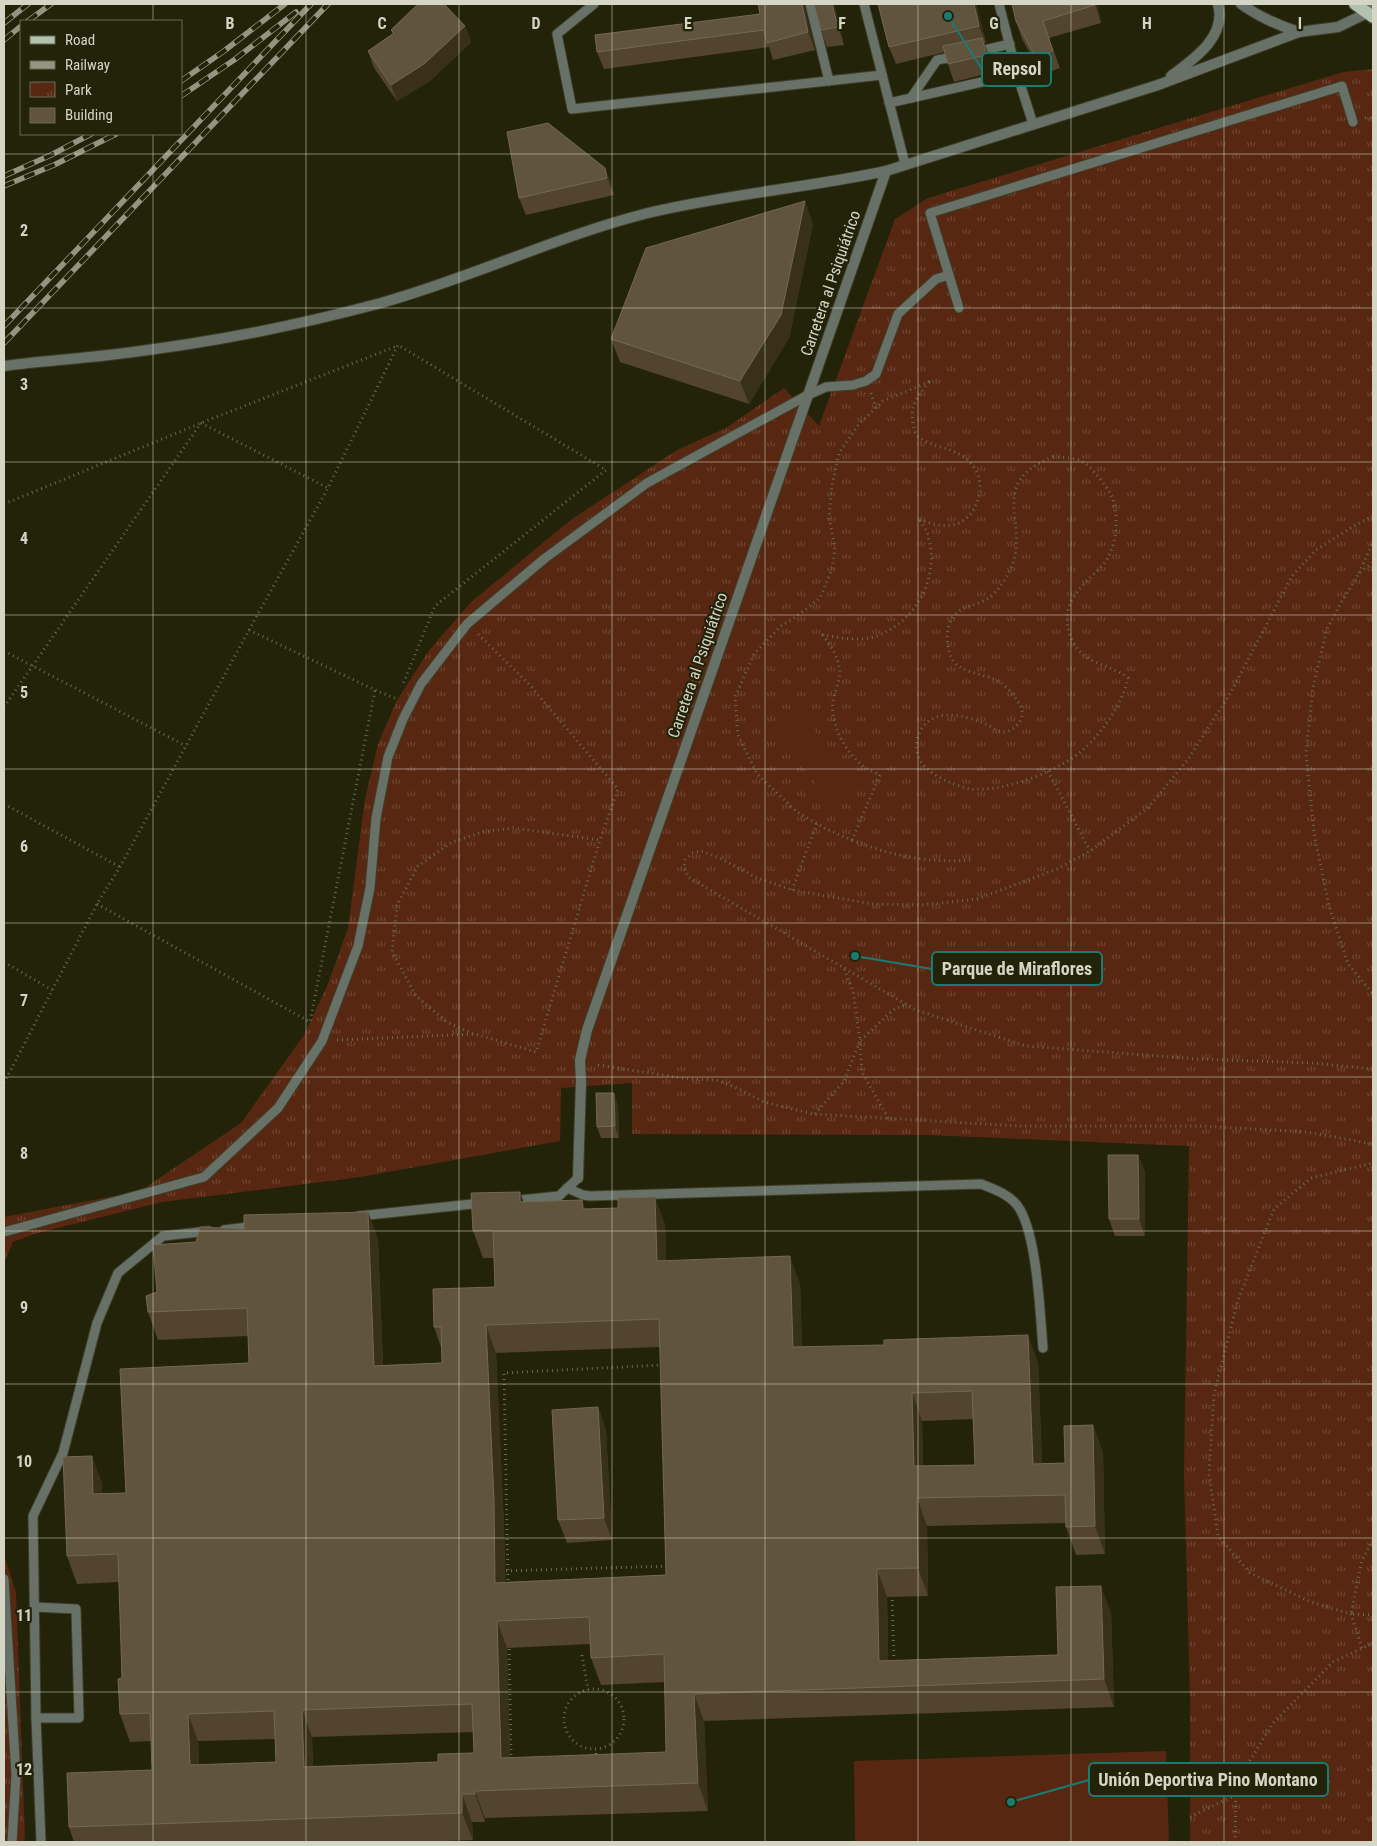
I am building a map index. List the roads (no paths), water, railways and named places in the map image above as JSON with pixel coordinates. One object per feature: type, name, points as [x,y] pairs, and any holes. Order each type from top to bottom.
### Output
[{"type":"main road","points":[[1355,4],[1371,11]]},
{"type":"street","points":[[1158,85],[1194,60],[1213,39],[1219,22],[1218,4]]},
{"type":"street","points":[[1241,4],[1254,14],[1276,25],[1298,32]]},
{"type":"street","points":[[4,366],[172,346],[285,327],[383,302],[446,282],[573,235],[646,214],[708,200],[850,178],[886,170],[1158,85],[1298,32],[1338,27],[1371,11]]},
{"type":"street","name":"Carretera al Psiquiátrico","points":[[578,1178],[582,1081],[580,1060],[587,1030],[886,170]]},
{"type":"lane","points":[[594,4],[557,34],[572,109],[882,75]]},
{"type":"lane","points":[[810,4],[829,81]]},
{"type":"lane","points":[[864,4],[904,164]]},
{"type":"lane","points":[[999,4],[1017,74],[1033,124]]},
{"type":"lane","points":[[911,98],[937,60],[1010,44]]},
{"type":"lane","points":[[889,103],[1017,74]]},
{"type":"lane","points":[[960,308],[930,213],[1342,86],[1353,122]]},
{"type":"lane","points":[[4,1232],[204,1177],[278,1108],[322,1041],[358,946],[370,888],[376,818],[388,758],[403,719],[422,684],[467,624],[544,559],[647,483],[806,396],[826,387],[853,385],[866,381],[876,374],[898,314],[936,279],[949,275]]},
{"type":"lane","points":[[500,1202],[559,1196],[578,1178]]},
{"type":"lane","points":[[567,1188],[582,1195],[590,1196],[981,1184],[1002,1193],[1016,1204],[1025,1217],[1032,1243],[1043,1348]]},
{"type":"lane","points":[[351,1217],[490,1203]]},
{"type":"lane","points":[[41,1842],[36,1718],[32,1516],[63,1453],[97,1323],[118,1273],[163,1236],[262,1226]]},
{"type":"lane","points":[[4,1579],[16,1775],[12,1842]]},
{"type":"lane","points":[[34,1607],[76,1609],[79,1718],[36,1718]]},
{"type":"railway","points":[[4,23],[28,4]]},
{"type":"railway","points":[[29,20],[51,4]]},
{"type":"railway","points":[[182,80],[285,4]]},
{"type":"railway","points":[[4,326],[311,4]]},
{"type":"railway","points":[[4,343],[328,4]]},
{"type":"railway","points":[[182,95],[234,60],[296,12]]},
{"type":"railway","points":[[4,40],[20,27]]},
{"type":"railway","points":[[4,176],[89,135]]},
{"type":"railway","points":[[4,186],[54,165],[114,135]]},
{"type":"place","name":"Repsol","points":[[948,16]]},
{"type":"place","name":"Parque de Miraflores","points":[[855,956]]},
{"type":"place","name":"Unión Deportiva Pino Montano","points":[[1011,1802]]}]
